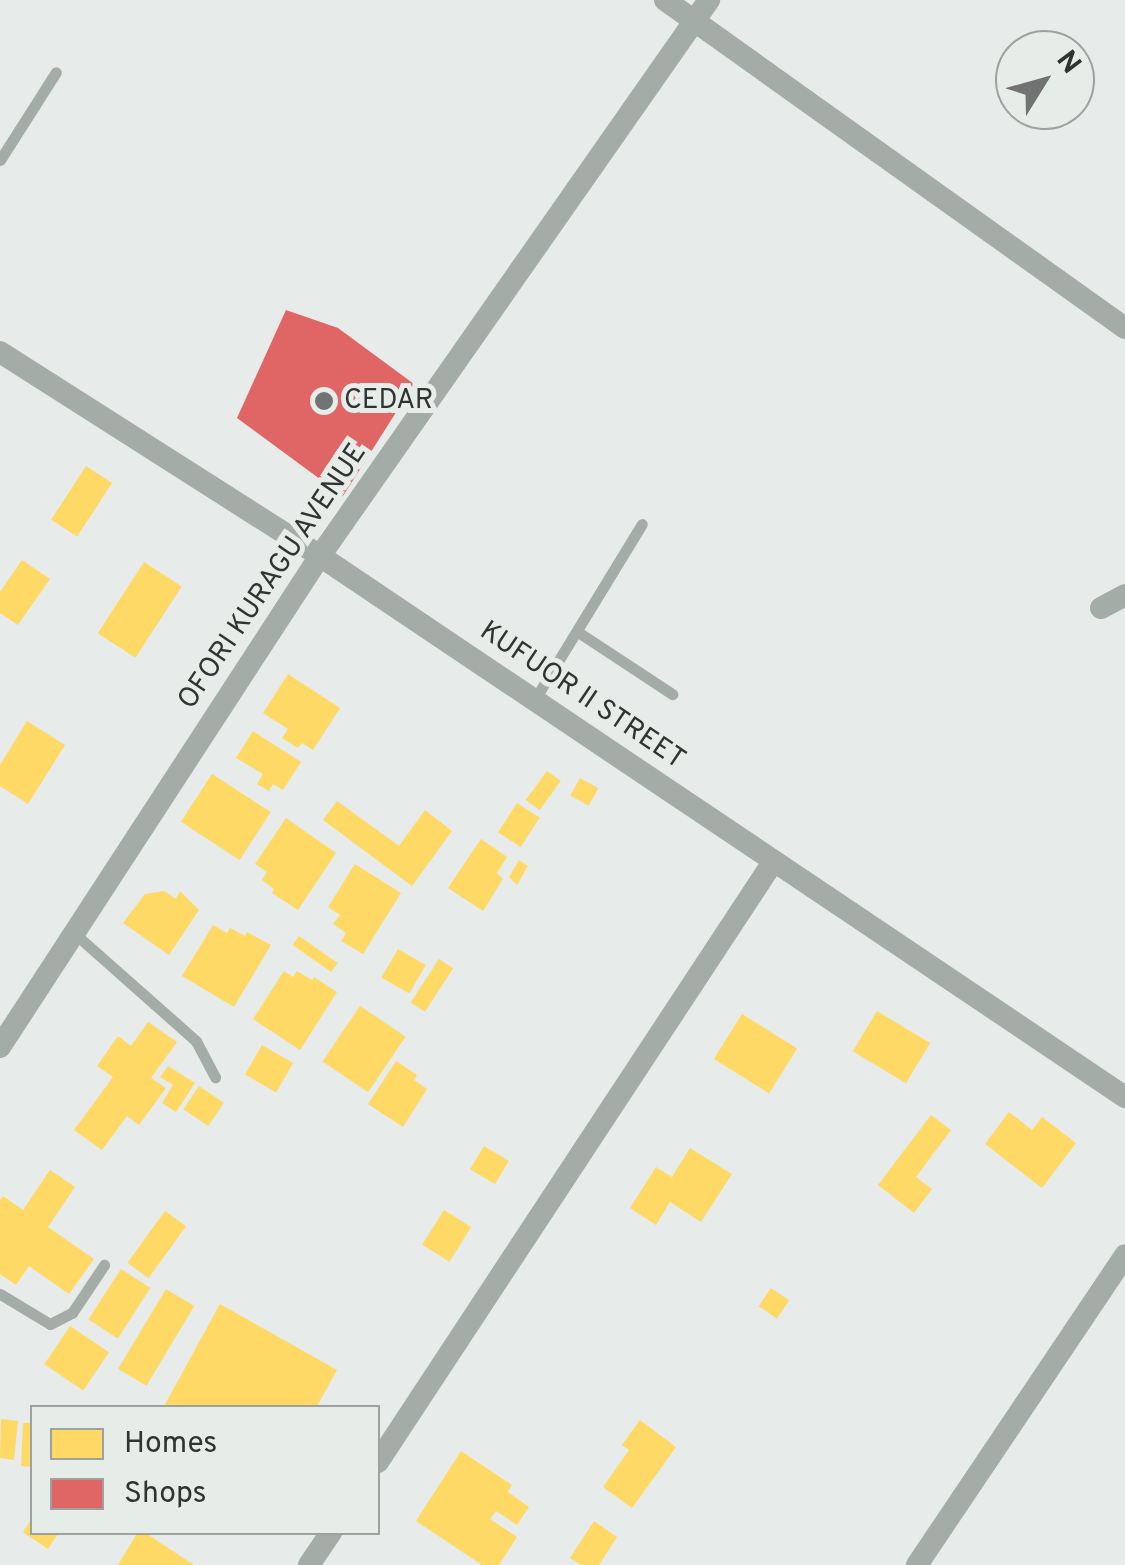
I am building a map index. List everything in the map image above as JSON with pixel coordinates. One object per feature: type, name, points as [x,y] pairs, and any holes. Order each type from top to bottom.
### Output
[{"type":"street","points":[[665,0],[1125,328]]},
{"type":"street","name":"OFORI KURAGU AVENUE","points":[[0,1047],[320,556],[709,0]]},
{"type":"street","name":"KUFUOR II STREET","points":[[0,352],[320,556],[1125,1097]]},
{"type":"street","points":[[1101,608],[1125,595]]},
{"type":"street","points":[[380,1459],[773,862]]},
{"type":"street","points":[[916,1565],[1125,1254]]},
{"type":"street","points":[[309,1565],[329,1535]]},
{"type":"lane","points":[[0,160],[56,72]]},
{"type":"lane","points":[[535,699],[642,524]]},
{"type":"lane","points":[[578,632],[672,694]]},
{"type":"lane","points":[[74,933],[186,1030],[215,1077]]},
{"type":"lane","points":[[0,1294],[50,1324],[72,1313],[104,1265]]},
{"type":"building: Homes","points":[[86,466],[112,483],[77,537],[51,520]]},
{"type":"building: Homes","points":[[22,560],[50,579],[18,625],[0,613],[0,592]]},
{"type":"building: Homes","points":[[144,562],[182,587],[135,658],[98,633]]},
{"type":"building: Homes","points":[[288,674],[340,708],[313,750],[302,743],[298,748],[282,738],[288,729],[263,713]]},
{"type":"building: Homes","points":[[27,721],[65,745],[28,804],[0,786],[0,765]]},
{"type":"building: Homes","points":[[253,731],[301,762],[283,790],[273,784],[269,791],[257,784],[263,774],[236,758]]},
{"type":"building: Homes","points":[[547,771],[561,781],[540,810],[526,800]]},
{"type":"building: Homes","points":[[212,774],[271,812],[240,860],[181,822]]},
{"type":"building: Homes","points":[[580,778],[598,788],[589,806],[570,795]]},
{"type":"building: Homes","points":[[337,801],[399,846],[425,810],[452,831],[412,886],[323,820]]},
{"type":"building: Homes","points":[[517,803],[540,818],[521,847],[498,832]]},
{"type":"building: Homes","points":[[286,818],[336,853],[298,910],[272,893],[274,889],[262,880],[267,872],[255,864]]},
{"type":"building: Homes","points":[[481,839],[507,857],[497,873],[503,879],[483,911],[448,888]]},
{"type":"building: Homes","points":[[519,860],[528,866],[517,885],[509,877]]},
{"type":"building: Homes","points":[[355,864],[401,893],[363,954],[341,941],[346,933],[333,924],[340,915],[328,907]]},
{"type":"building: Homes","points":[[164,891],[176,899],[180,891],[199,910],[169,955],[123,923],[145,894]]},
{"type":"building: Homes","points":[[213,925],[227,933],[230,928],[245,936],[247,932],[271,945],[234,1007],[182,976]]},
{"type":"building: Homes","points":[[299,936],[338,963],[331,972],[293,945]]},
{"type":"building: Homes","points":[[398,949],[426,965],[409,994],[382,978]]},
{"type":"building: Homes","points":[[439,959],[453,968],[425,1012],[411,1003]]},
{"type":"building: Homes","points":[[284,971],[293,977],[297,971],[312,980],[314,977],[337,992],[300,1050],[253,1019]]},
{"type":"building: Homes","points":[[360,1006],[406,1037],[368,1092],[323,1062]]},
{"type":"building: Homes","points":[[877,1011],[930,1043],[906,1083],[853,1051]]},
{"type":"building: Homes","points":[[742,1014],[797,1048],[769,1093],[714,1059]]},
{"type":"building: Homes","points":[[148,1022],[177,1042],[151,1078],[166,1088],[139,1125],[127,1116],[102,1150],[74,1130],[113,1077],[97,1066],[118,1036],[131,1046]]},
{"type":"building: Homes","points":[[262,1045],[293,1063],[276,1092],[245,1074]]},
{"type":"building: Homes","points":[[396,1061],[417,1075],[414,1080],[427,1089],[403,1127],[368,1104]]},
{"type":"building: Homes","points":[[168,1066],[195,1083],[176,1112],[162,1103],[173,1085],[160,1077]]},
{"type":"building: Homes","points":[[199,1086],[224,1103],[208,1126],[183,1109]]},
{"type":"building: Homes","points":[[1009,1112],[1032,1130],[1042,1117],[1076,1143],[1042,1188],[985,1144]]},
{"type":"building: Homes","points":[[931,1115],[951,1130],[916,1177],[932,1189],[914,1213],[878,1185]]},
{"type":"building: Homes","points":[[484,1146],[509,1161],[495,1184],[470,1169]]},
{"type":"building: Homes","points":[[690,1148],[732,1174],[701,1222],[670,1202],[656,1225],[630,1208],[656,1167],[672,1177]]},
{"type":"building: Homes","points":[[50,1170],[75,1187],[48,1227],[94,1259],[69,1294],[29,1266],[16,1285],[0,1274],[0,1200],[3,1196],[23,1210]]},
{"type":"building: Homes","points":[[444,1210],[471,1227],[449,1262],[422,1245]]},
{"type":"building: Homes","points":[[165,1211],[186,1226],[148,1278],[127,1263]]},
{"type":"building: Homes","points":[[121,1269],[150,1288],[118,1338],[88,1319]]},
{"type":"building: Homes","points":[[771,1288],[789,1300],[777,1319],[759,1306]]},
{"type":"building: Homes","points":[[166,1289],[194,1306],[146,1386],[118,1369]]},
{"type":"building: Homes","points":[[220,1304],[337,1370],[318,1405],[165,1405]]},
{"type":"building: Homes","points":[[70,1326],[109,1352],[83,1390],[44,1364]]},
{"type":"building: Homes","points":[[1,1419],[18,1421],[14,1460],[0,1458]]},
{"type":"building: Homes","points":[[640,1420],[676,1447],[632,1508],[603,1487],[629,1450],[622,1445]]},
{"type":"building: Homes","points":[[23,1423],[30,1423],[30,1467],[21,1466]]},
{"type":"building: Homes","points":[[461,1451],[512,1485],[508,1492],[529,1507],[517,1525],[496,1511],[490,1519],[517,1537],[499,1565],[482,1565],[416,1521]]},
{"type":"building: Homes","points":[[30,1521],[30,1535],[57,1535],[48,1549],[23,1532]]},
{"type":"building: Homes","points":[[594,1521],[617,1537],[599,1565],[581,1565],[570,1558]]},
{"type":"building: Homes","points":[[136,1535],[149,1535],[194,1565],[118,1565]]},
{"type":"building: Shops","name":"CEDAR","points":[[286,310],[338,328],[414,384],[343,496],[237,418]]},
{"type":"place","name":"CEDAR","points":[[324,401]]}]
